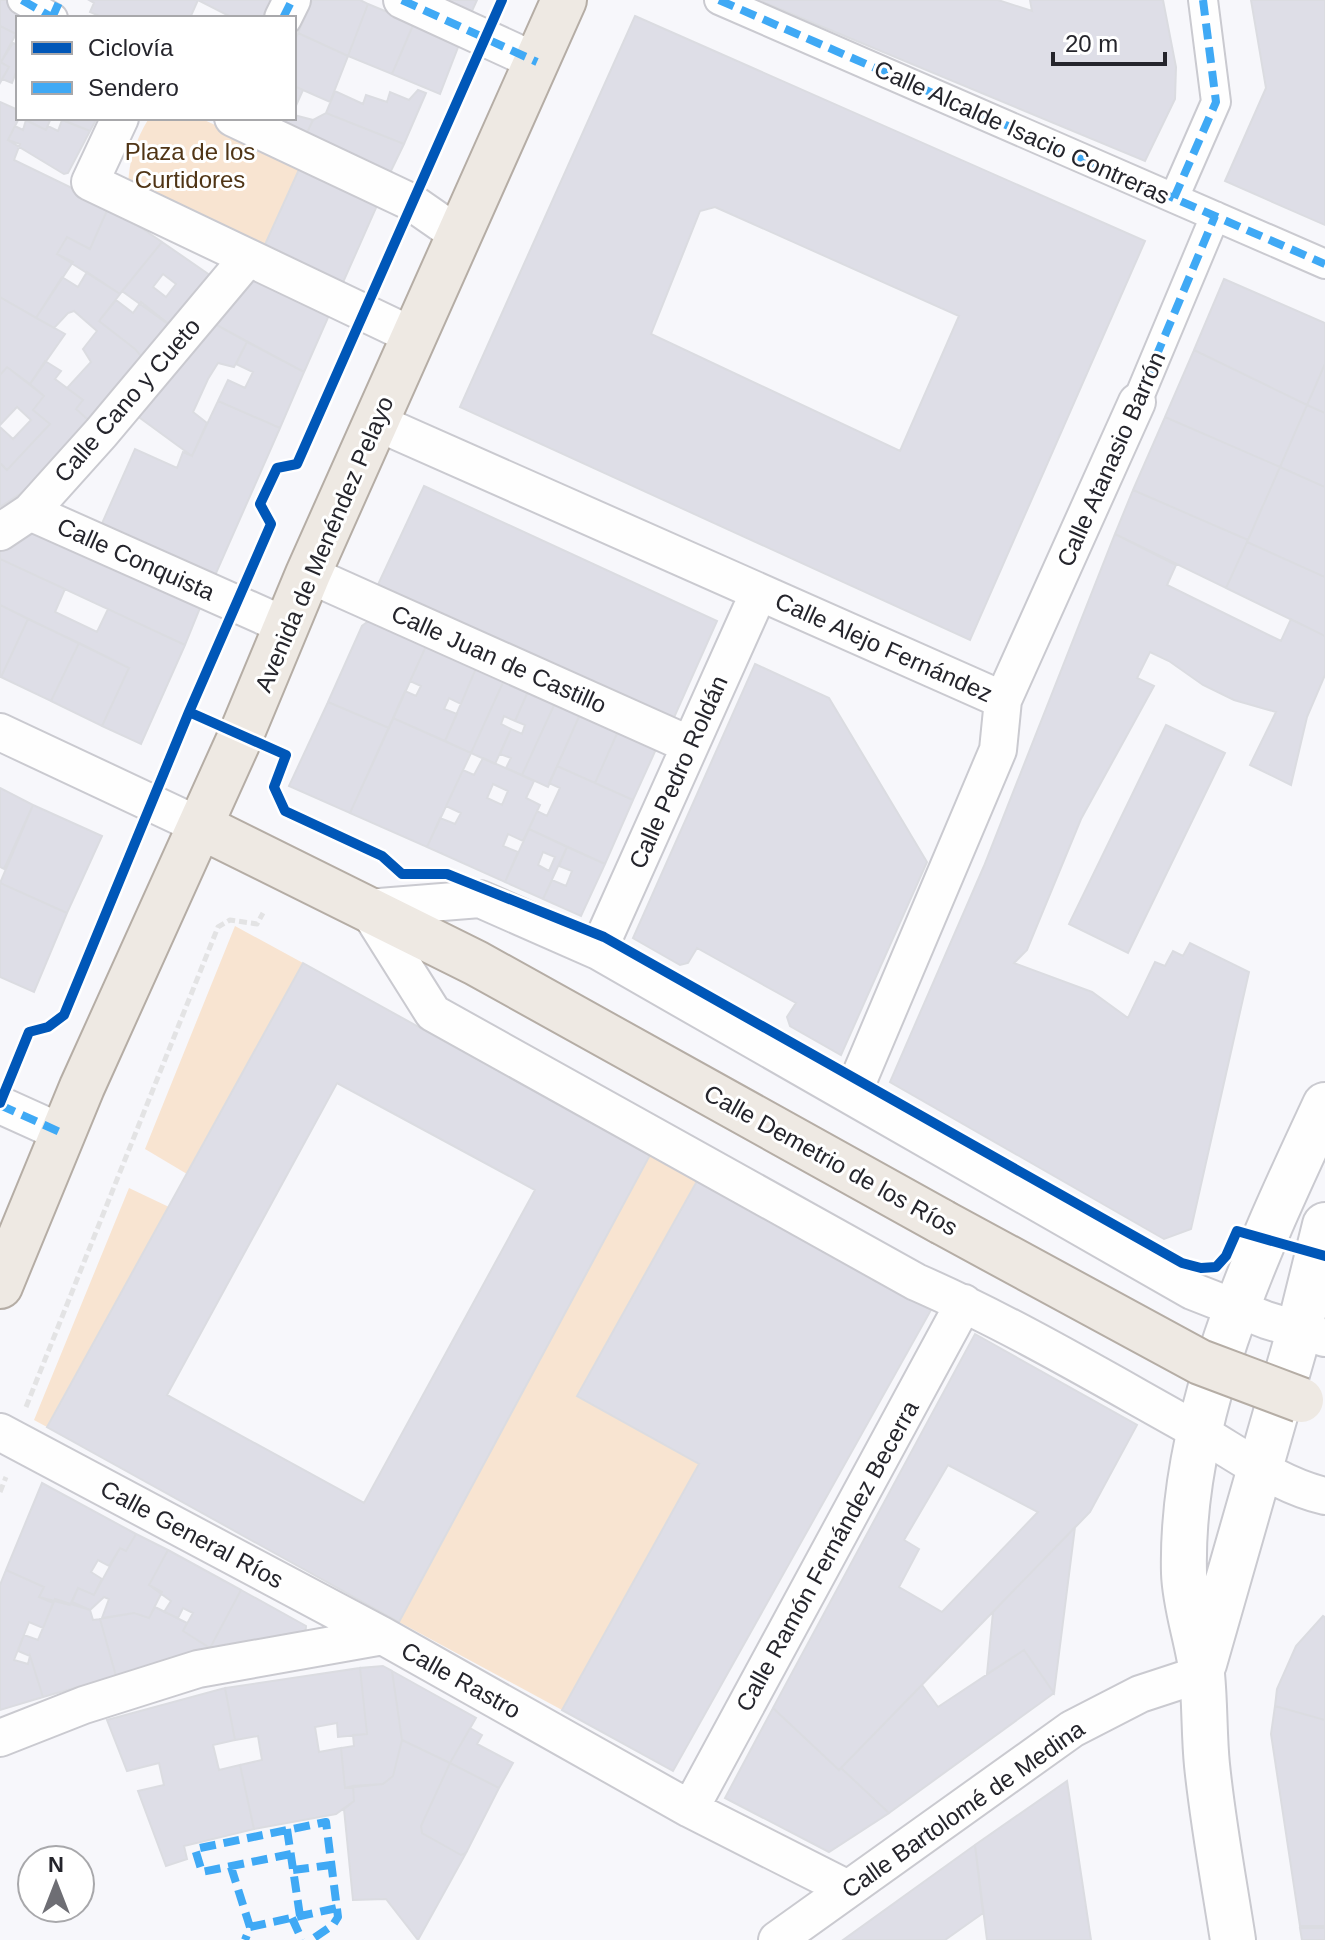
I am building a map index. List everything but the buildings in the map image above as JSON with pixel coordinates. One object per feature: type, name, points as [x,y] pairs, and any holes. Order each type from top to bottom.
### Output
[{"type":"main road","name":"Avenida de Menéndez Pelayo","points":[[62,1133],[564,0]]},
{"type":"main road","name":"Calle Demetrio de los Ríos","points":[[200,826],[476,963],[1200,1362],[1302,1400]]},
{"type":"main road","points":[[1233,1940],[1207,1766],[1201,1674],[1184,1573],[1191,1486],[1214,1377],[1236,1308],[1263,1237],[1325,1105]]},
{"type":"main road","points":[[0,1286],[62,1133]]},
{"type":"main road","points":[[1201,1674],[1256,1484],[1302,1400],[1325,1225]]},
{"type":"street","points":[[22,0],[49,16]]},
{"type":"street","points":[[402,0],[537,62]]},
{"type":"street","name":"Calle Alcalde Isacio Contreras","points":[[719,0],[1325,264]]},
{"type":"street","points":[[1174,198],[1216,102],[1203,0]]},
{"type":"street","points":[[119,120],[90,182],[415,337]]},
{"type":"street","points":[[237,120],[411,202],[460,236]]},
{"type":"street","name":"Calle Atanasio Barrón","points":[[1003,700],[1137,402],[1215,216]]},
{"type":"street","name":"Calle Cano y Cueto","points":[[0,532],[30,512],[247,259]]},
{"type":"street","name":"Calle Alejo Fernández","points":[[376,422],[1003,700],[998,750],[852,1095]]},
{"type":"street","name":"Calle Conquista","points":[[30,512],[286,626]]},
{"type":"street","name":"Calle Juan de Castillo","points":[[308,574],[690,745]]},
{"type":"street","name":"Calle Pedro Roldán","points":[[598,951],[759,592]]},
{"type":"street","points":[[0,732],[200,826]]},
{"type":"street","points":[[1311,1493],[1256,1484],[1200,1433],[964,1303],[916,1282],[433,1013],[367,908],[480,899],[598,951],[1192,1291],[1312,1334]]},
{"type":"street","points":[[0,1105],[62,1133]]},
{"type":"street","name":"Calle Ramón Fernández Becerra","points":[[690,1809],[964,1303]]},
{"type":"street","name":"Calle General Ríos","points":[[10,1437],[383,1636]]},
{"type":"street","name":"Calle Rastro","points":[[0,1738],[84,1705],[198,1669],[383,1636],[690,1809],[848,1889]]},
{"type":"street","name":"Calle Bartolomé de Medina","points":[[777,1940],[1072,1729],[1140,1694],[1201,1674]]},
{"type":"path","points":[[0,1492],[10,1437],[21,1419],[218,927],[230,920],[257,924],[263,913]]},
{"type":"green space","name":"Plaza de los Curtidores","points":[[148,120],[204,120],[301,165],[263,249],[128,187],[140,135]]},
{"type":"green space","points":[[235,926],[303,963],[187,1174],[145,1149]]},
{"type":"green space","points":[[650,1155],[697,1181],[577,1396],[699,1464],[562,1710],[399,1622]]},
{"type":"green space","points":[[129,1188],[169,1207],[47,1427],[34,1420]]},
{"type":"marked path","points":[[22,0],[50,16]]},
{"type":"marked path","points":[[53,16],[60,0]]},
{"type":"marked path","points":[[284,16],[292,0]]},
{"type":"marked path","points":[[402,0],[537,62]]},
{"type":"marked path","points":[[719,0],[1325,264]]},
{"type":"marked path","points":[[1174,198],[1216,102],[1203,0]]},
{"type":"marked path","points":[[1137,402],[1215,216]]},
{"type":"marked path","points":[[0,1105],[62,1133]]},
{"type":"marked path","points":[[291,1854],[202,1872],[195,1849],[326,1822],[338,1917],[333,1925],[311,1940]]},
{"type":"marked path","points":[[287,1829],[300,1916]]},
{"type":"marked path","points":[[293,1870],[331,1865]]},
{"type":"marked path","points":[[231,1867],[250,1927],[245,1940]]},
{"type":"marked path","points":[[250,1927],[337,1908]]},
{"type":"marked path","points":[[292,1918],[302,1940]]},
{"type":"cycle path","points":[[0,1103],[29,1032],[48,1027],[64,1015],[189,712],[271,524],[260,504],[277,468],[297,464],[502,0]]},
{"type":"cycle path","points":[[189,712],[286,755],[274,787],[285,811],[382,856],[402,874],[447,874],[604,937],[1182,1263],[1201,1268],[1216,1267],[1226,1256],[1237,1231],[1325,1256]]}]
